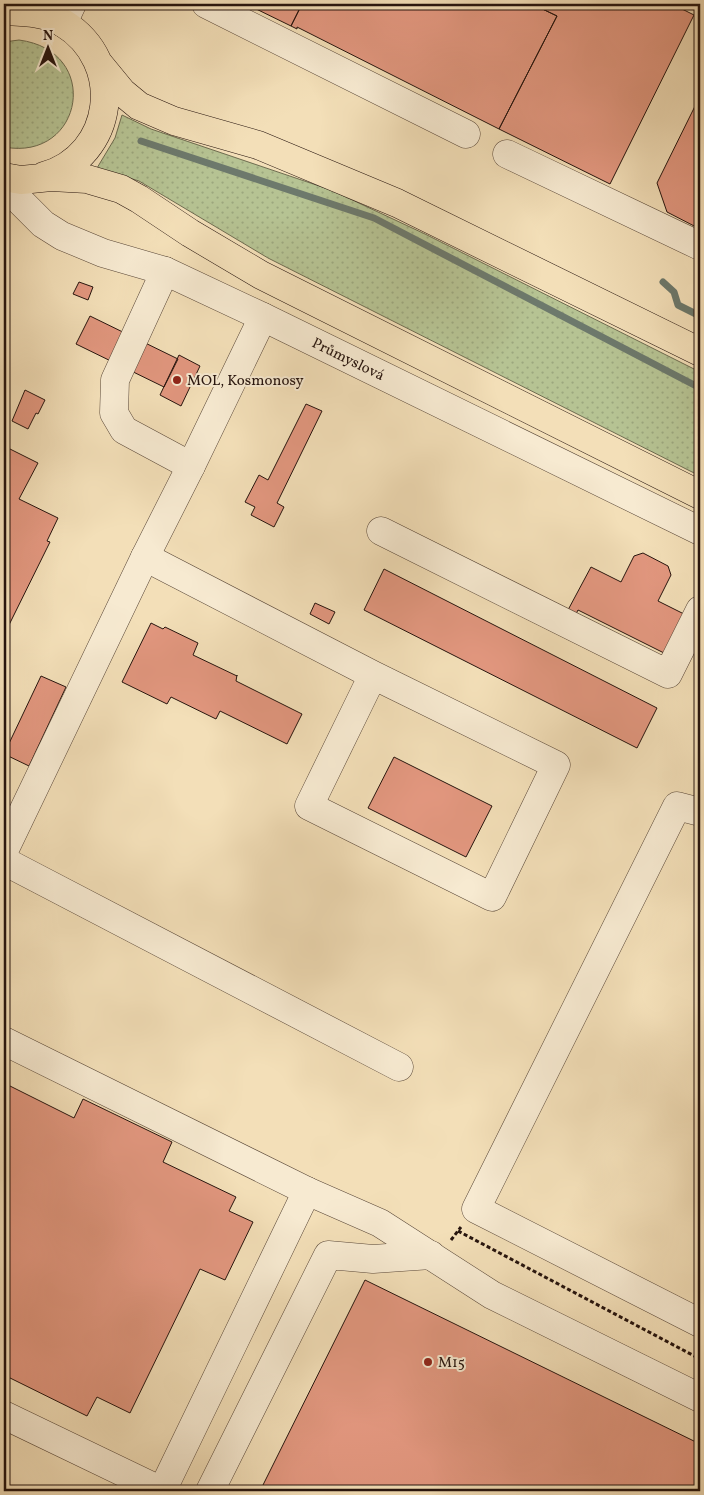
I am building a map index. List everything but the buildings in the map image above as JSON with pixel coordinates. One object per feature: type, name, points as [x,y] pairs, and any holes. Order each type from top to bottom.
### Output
[{"type":"main road","points":[[10,12],[50,17],[68,14],[76,32],[87,43],[99,64],[122,92],[139,106],[174,121],[258,145],[396,203],[700,352]]},
{"type":"main road","points":[[36,178],[54,173],[77,159],[97,133],[103,118],[105,101],[105,87],[99,64]]},
{"type":"main road","points":[[4,177],[21,180],[51,177],[87,179],[120,189],[262,275],[700,495]]},
{"type":"street","points":[[206,4],[466,134]]},
{"type":"street","points":[[507,154],[700,246]]},
{"type":"street","name":"Průmyslová","points":[[4,184],[43,224],[62,236],[103,253],[164,271],[263,317],[700,531]]},
{"type":"street","points":[[164,271],[115,380],[114,412],[124,430],[191,466]]},
{"type":"street","points":[[4,851],[263,317]]},
{"type":"street","points":[[380,531],[668,674],[700,610]]},
{"type":"street","points":[[145,557],[373,675],[556,765],[492,896],[309,806],[373,675]]},
{"type":"street","points":[[700,812],[677,806],[476,1209],[700,1323]]},
{"type":"street","points":[[4,861],[399,1067]]},
{"type":"street","points":[[4,1042],[308,1191],[380,1224],[492,1295],[700,1398]]},
{"type":"street","points":[[4,1415],[162,1491],[308,1191]]},
{"type":"street","points":[[210,1491],[328,1255],[373,1258],[431,1255]]},
{"type":"path","points":[[458,1231],[700,1359]]},
{"type":"green space","points":[[19,40],[46,48],[63,63],[72,83],[73,103],[66,123],[51,138],[31,147],[4,147],[4,42]]},
{"type":"green space","points":[[122,115],[151,129],[331,190],[425,234],[700,372],[700,476],[268,258],[139,181],[97,168],[115,138]]},
{"type":"waterway","points":[[141,141],[374,218],[700,388]]},
{"type":"waterway","points":[[663,282],[674,292],[678,305],[700,316]]},
{"type":"place","name":"MOL, Kosmonosy","points":[[177,380]]},
{"type":"place","name":"M15","points":[[428,1362]]}]
